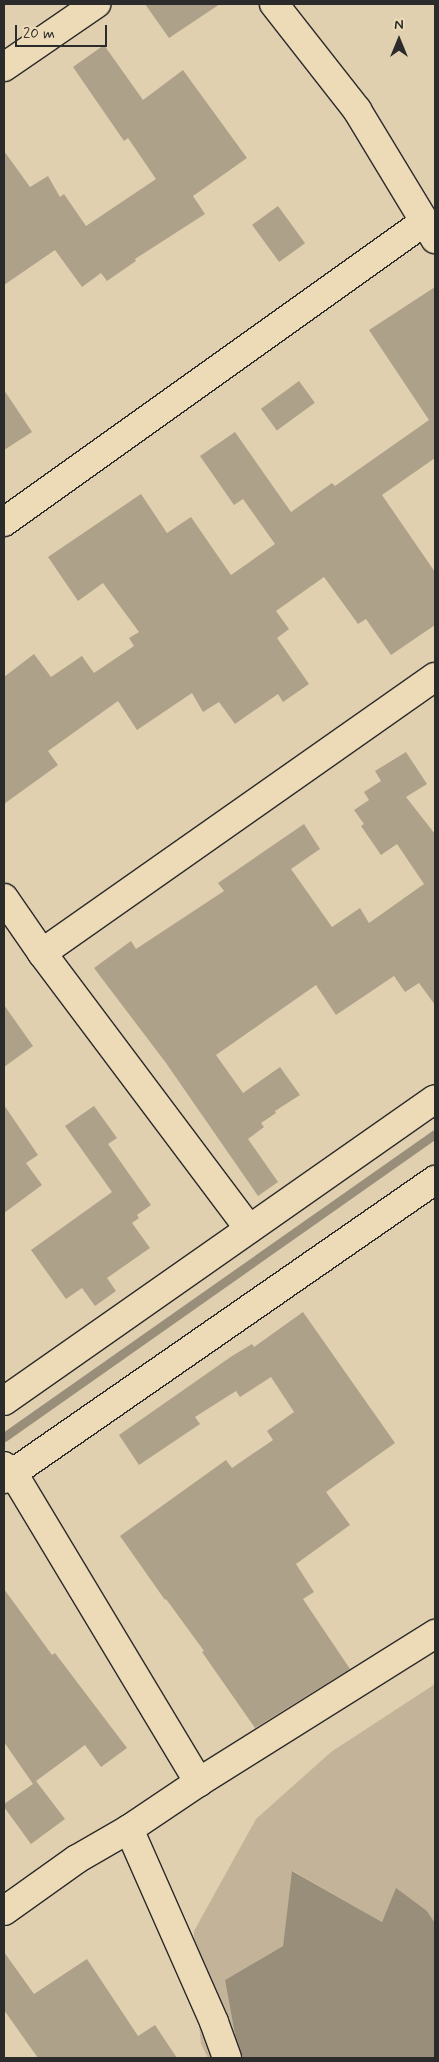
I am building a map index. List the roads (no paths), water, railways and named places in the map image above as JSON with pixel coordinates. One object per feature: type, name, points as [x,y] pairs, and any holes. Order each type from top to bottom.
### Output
[{"type":"street","points":[[4,67],[96,4]]},
{"type":"street","points":[[4,522],[429,230],[357,110],[274,4]]},
{"type":"street","points":[[42,953],[435,677]]},
{"type":"street","points":[[4,898],[42,953],[249,1229]]},
{"type":"street","points":[[4,1401],[435,1099]]},
{"type":"street","points":[[199,1782],[7,1472],[435,1180]]},
{"type":"street","points":[[4,1911],[77,1859],[129,1829],[199,1782],[435,1634]]},
{"type":"street","points":[[129,1829],[228,2058]]},
{"type":"waterway","points":[[4,1437],[435,1134]]}]
